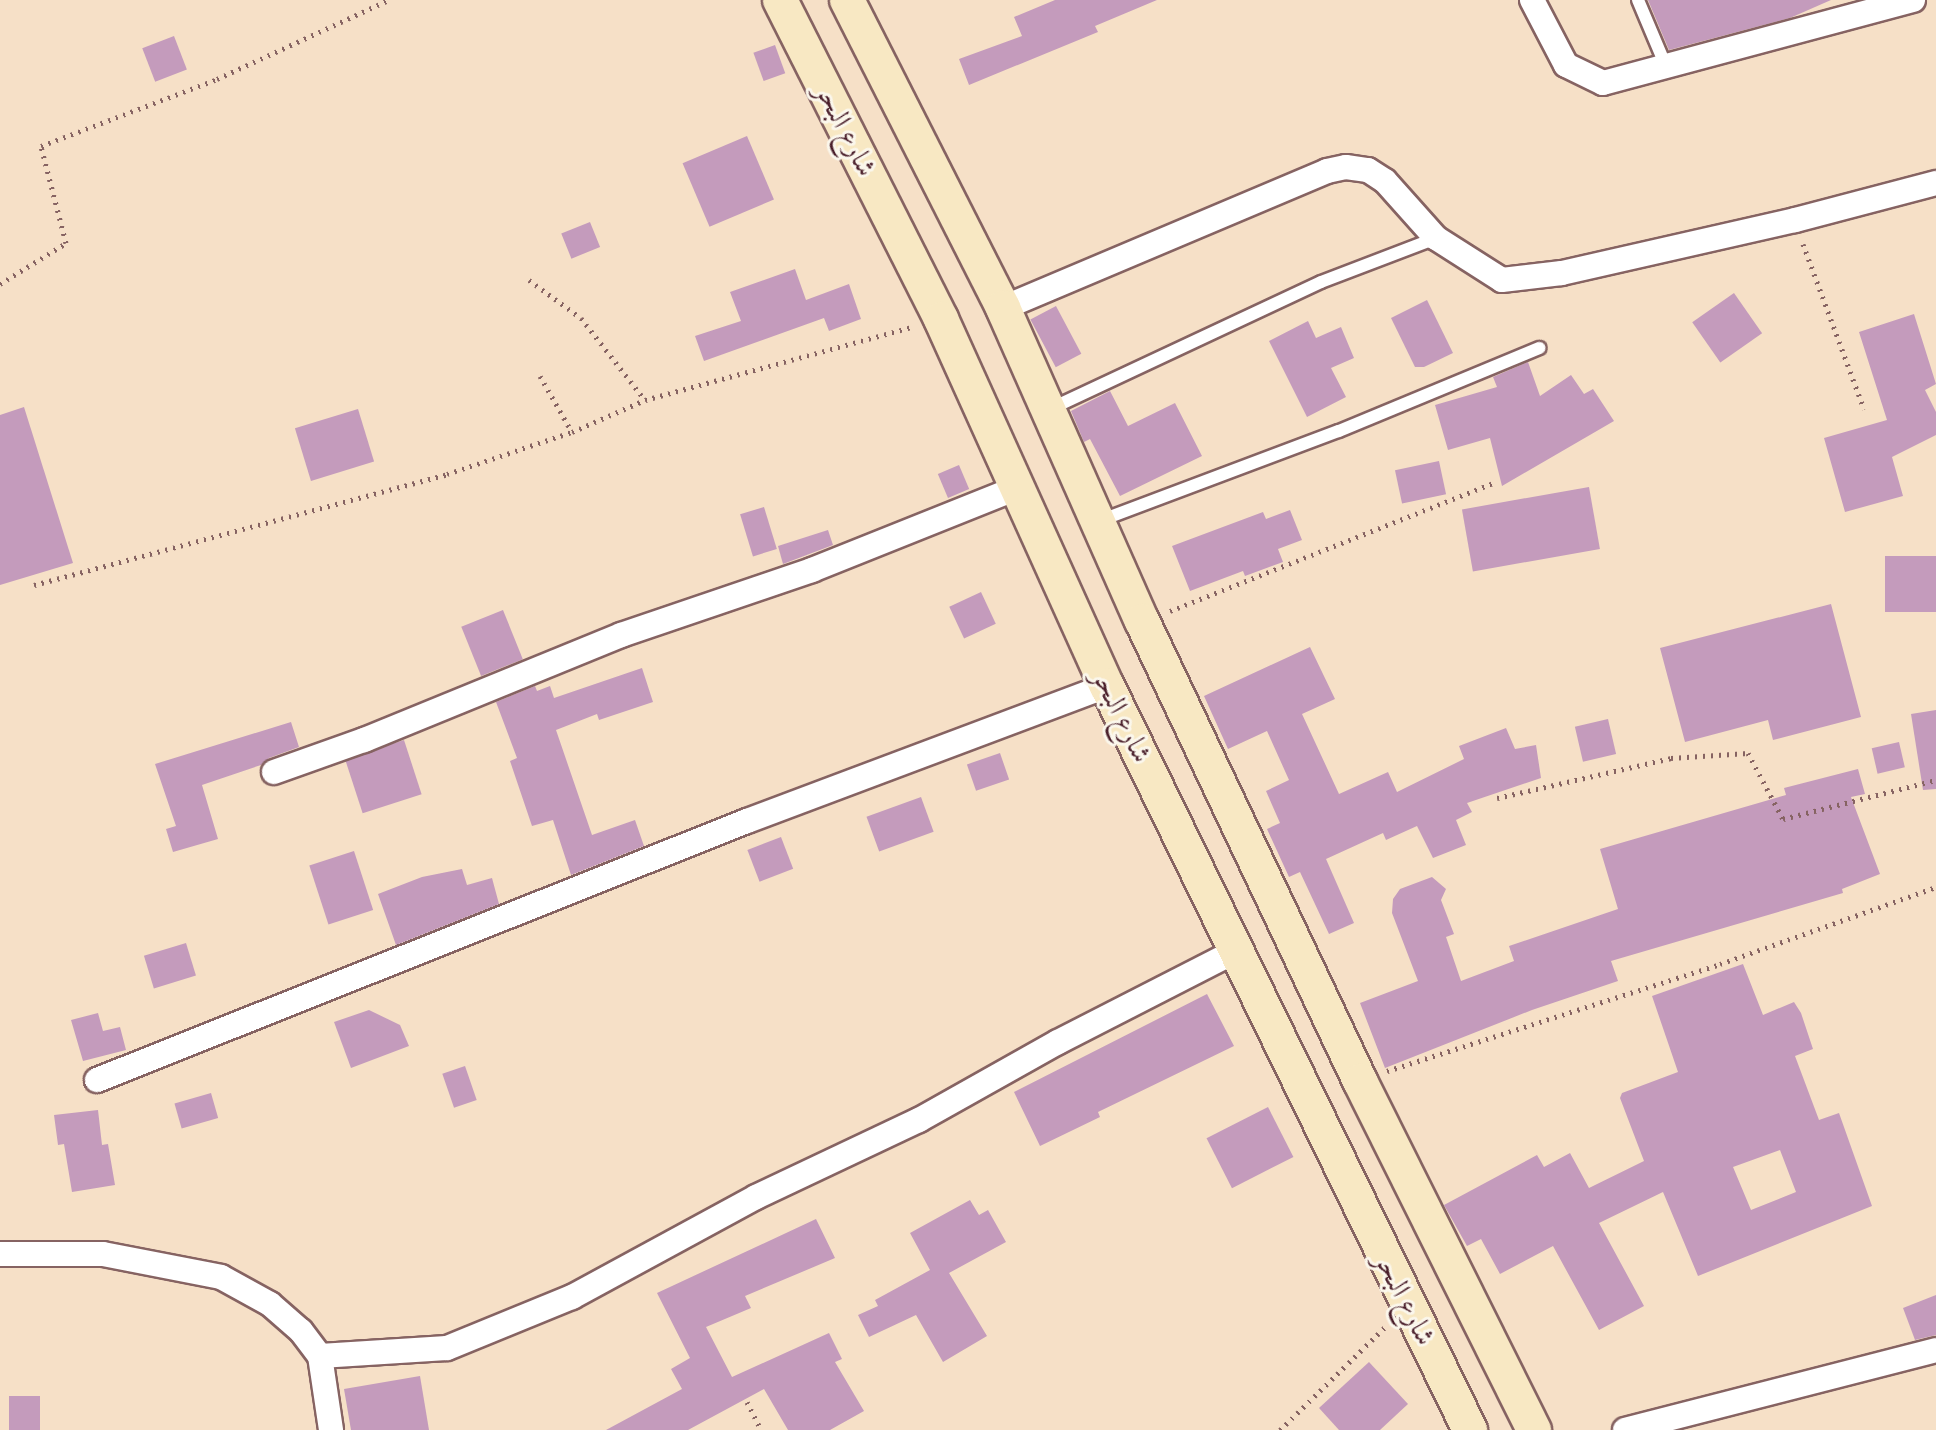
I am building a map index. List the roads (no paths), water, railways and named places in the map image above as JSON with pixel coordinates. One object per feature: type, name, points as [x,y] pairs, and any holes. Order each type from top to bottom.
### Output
[{"type":"main road","name":"شارع البحر","points":[[780,0],[941,319],[1107,686],[1470,1430]]},
{"type":"main road","name":"شارع البحر","points":[[847,0],[1003,308],[1142,621],[1360,1081],[1534,1430]]},
{"type":"street","points":[[1532,0],[1566,65],[1603,83],[1913,0]]},
{"type":"street","points":[[1003,308],[1327,171],[1346,167],[1368,170],[1385,181],[1436,238],[1502,280],[1523,280],[1935,187]]},
{"type":"street","points":[[274,772],[364,740],[621,635],[812,570],[1017,488]]},
{"type":"street","points":[[97,1080],[777,810],[1107,686]]},
{"type":"street","points":[[320,1356],[447,1348],[572,1297],[756,1197],[919,1120],[1058,1042],[1236,951]]},
{"type":"street","points":[[0,1254],[103,1254],[221,1277],[270,1304],[301,1331],[320,1356],[331,1430]]},
{"type":"street","points":[[1625,1430],[1936,1350]]},
{"type":"lane","points":[[1638,0],[1665,64]]},
{"type":"lane","points":[[1050,409],[1321,282],[1436,238]]},
{"type":"lane","points":[[1099,521],[1339,431],[1539,348]]}]
